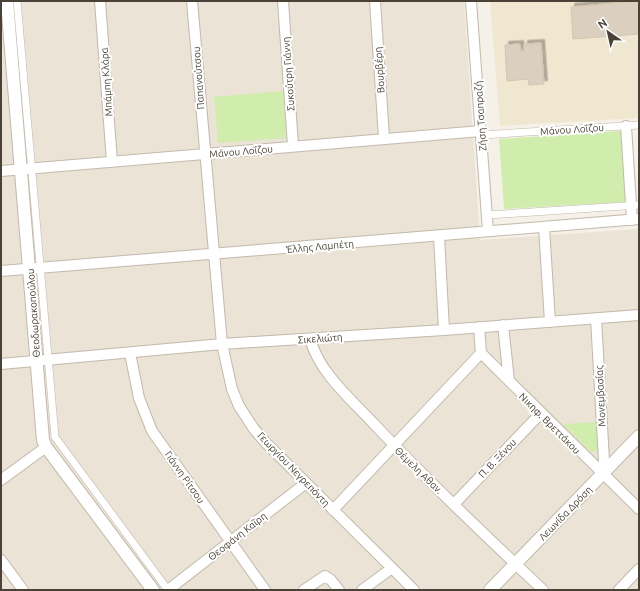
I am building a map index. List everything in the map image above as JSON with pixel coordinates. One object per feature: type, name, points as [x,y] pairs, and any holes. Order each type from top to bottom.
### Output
[{"type":"street","name":"Θεοδωρακοπούλου","points":[[7,1],[26,169],[35,268],[42,360],[43,440],[46,447],[153,590]]},
{"type":"street","points":[[17,1],[26,169]]},
{"type":"street","name":"Μπάμπη Κλάρα","points":[[100,1],[112,162]]},
{"type":"street","name":"Παπανούτσου","points":[[192,1],[204,154]]},
{"type":"street","name":"Συκούτρη Γιάννη","points":[[283,1],[293,146]]},
{"type":"street","name":"Βουρβέρη","points":[[375,1],[384,138]]},
{"type":"street","name":"Ζήση Τσαπραζή","points":[[471,1],[488,231]]},
{"type":"street","name":"Μάνου Λοΐζου","points":[[1,171],[384,138],[639,125]]},
{"type":"street","points":[[626,126],[636,220]]},
{"type":"street","name":"Γεωργίου Νεγρεπόντη","points":[[204,154],[222,344],[229,382],[242,410],[266,442],[414,590]]},
{"type":"street","points":[[487,215],[635,205]]},
{"type":"street","name":"Έλλης Λαμπέτη","points":[[1,271],[636,220]]},
{"type":"street","points":[[544,227],[550,322]]},
{"type":"street","points":[[439,236],[444,330]]},
{"type":"street","name":"Σικελιώτη","points":[[1,364],[130,354],[222,344],[503,326],[639,314]]},
{"type":"street","name":"Μονεμβασίας","points":[[596,318],[604,461],[602,474]]},
{"type":"street","points":[[503,326],[509,381]]},
{"type":"street","points":[[333,510],[481,353],[479,327]]},
{"type":"street","name":"Θέμελη Αθαν.","points":[[310,339],[317,358],[327,373],[394,445],[543,590]]},
{"type":"street","name":"Νικηφ. Βρεττάκου","points":[[481,353],[639,509]]},
{"type":"street","name":"Γιάννη Ρίτσου","points":[[130,354],[139,398],[152,431],[265,590]]},
{"type":"street","points":[[42,360],[54,431],[58,443],[168,590]]},
{"type":"street","name":"Π. Β. Ξένου","points":[[454,504],[541,413]]},
{"type":"street","name":"Λεωνίδα Δρόση","points":[[490,590],[639,436]]},
{"type":"street","points":[[1,480],[46,447]]},
{"type":"street","name":"Θεοφάνη Καΐρη","points":[[168,590],[306,483]]},
{"type":"street","points":[[1,560],[23,590]]},
{"type":"street","points":[[362,590],[392,568]]},
{"type":"street","points":[[619,590],[639,568]]},
{"type":"street","points":[[304,590],[325,576],[331,580],[339,590]]},
{"type":"shaded area","points":[[1,1],[464,1],[480,240],[639,229],[639,590],[1,590]]},
{"type":"shaded area","points":[[490,1],[639,1],[639,118],[500,126]]},
{"type":"green space","points":[[283,91],[286,138],[218,143],[214,97]]},
{"type":"green space","points":[[621,131],[626,202],[504,209],[499,139]]},
{"type":"green space","points":[[597,422],[598,450],[591,452],[563,424]]},
{"type":"building","points":[[639,1],[639,34],[573,39],[571,7]]},
{"type":"building","points":[[541,43],[544,84],[529,85],[528,79],[507,81],[505,45],[520,44],[521,51],[524,51],[524,44]]}]
